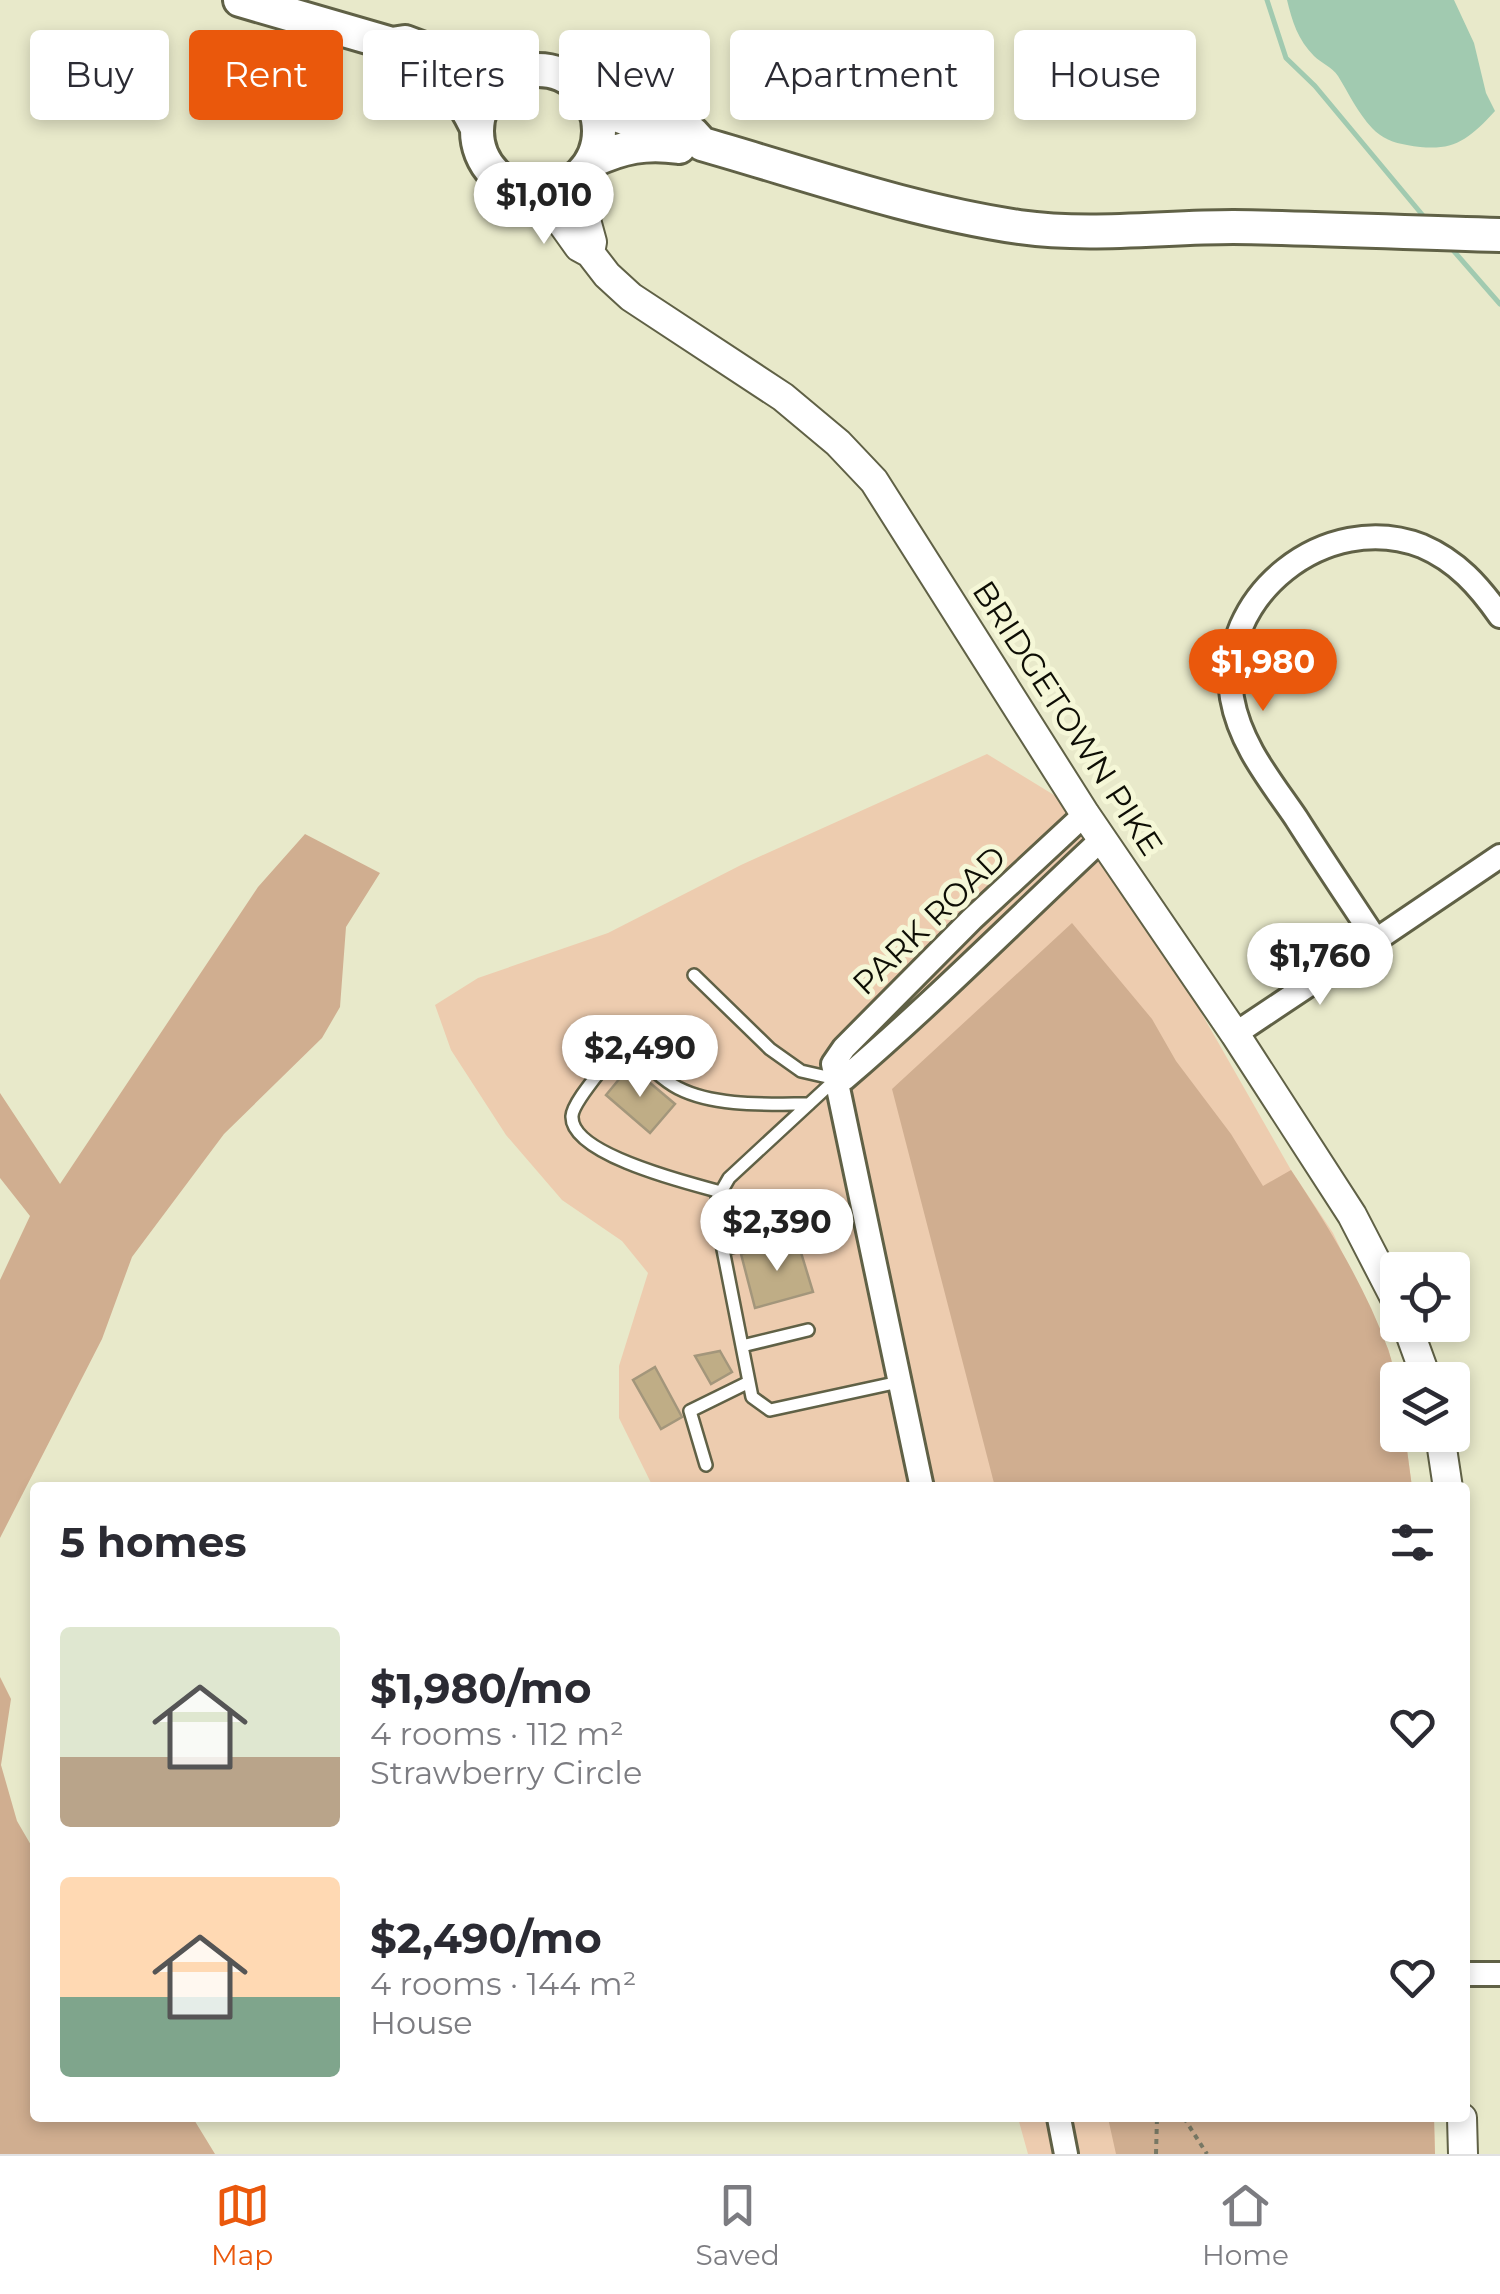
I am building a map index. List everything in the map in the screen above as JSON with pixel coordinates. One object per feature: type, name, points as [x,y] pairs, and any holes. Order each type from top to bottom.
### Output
[{"type":"main road","points":[[240,0],[363,36]]},
{"type":"main road","points":[[467,120],[498,177],[528,198],[562,188],[588,166],[636,145],[654,143],[688,148],[702,144],[953,215],[1023,228],[1233,228],[1500,235]]},
{"type":"main road","points":[[471,133],[476,120]]},
{"type":"main road","points":[[588,166],[600,134],[597,120]]},
{"type":"main road","points":[[632,120],[692,133],[702,144]]},
{"type":"street","points":[[588,166],[583,210],[592,242],[590,253]]},
{"type":"street","name":"BRIDGETOWN PIKE","points":[[528,198],[549,205],[579,247],[590,253],[606,275],[631,297],[783,397],[838,443],[874,482],[1084,814],[1235,1034],[1352,1215],[1380,1269]]},
{"type":"street","points":[[1376,940],[1244,739],[1232,694],[1235,644],[1248,613],[1282,570],[1321,548],[1357,538],[1389,539],[1420,546],[1448,560],[1471,578],[1500,616]]},
{"type":"street","name":"PARK ROAD","points":[[1084,814],[884,1008],[832,1064],[836,1080],[844,1079],[904,1028],[1102,840]]},
{"type":"street","points":[[1235,1034],[1500,856]]},
{"type":"street","points":[[836,1080],[921,1482]]},
{"type":"street","points":[[1443,1452],[1447,1482]]},
{"type":"street","points":[[1470,1974],[1500,1974]]},
{"type":"street","points":[[1059,2122],[1066,2154]]},
{"type":"street","points":[[1462,2122],[1463,2154]]},
{"type":"lane","points":[[694,975],[770,1050],[802,1071],[836,1080]]},
{"type":"lane","points":[[884,1008],[904,1028]]},
{"type":"lane","points":[[721,1192],[640,1170],[598,1147],[580,1132],[572,1122],[572,1111],[611,1057],[638,1057],[678,1088],[719,1099],[809,1104]]},
{"type":"lane","points":[[836,1080],[729,1178],[717,1198],[717,1219],[752,1398],[770,1410],[899,1382]]},
{"type":"lane","points":[[723,1250],[787,1233]]},
{"type":"lane","points":[[742,1346],[808,1330]]},
{"type":"lane","points":[[706,1464],[690,1411],[749,1382]]},
{"type":"path","points":[[471,133],[482,178],[528,198]]},
{"type":"path","points":[[1156,2154],[1157,2122]]},
{"type":"path","points":[[1187,2122],[1207,2154]]},
{"type":"shaded area","points":[[1287,0],[1454,0],[1474,43],[1486,93],[1495,111],[1466,138],[1446,146],[1422,147],[1384,137],[1362,116],[1336,73],[1304,43]]},
{"type":"shaded area","points":[[987,754],[1085,814],[1291,1170],[1333,1233],[1380,1332],[1380,1342],[1385,1342],[1389,1351],[1391,1362],[1380,1362],[1380,1452],[1407,1452],[1411,1482],[651,1482],[619,1418],[619,1366],[648,1273],[622,1241],[562,1200],[506,1135],[451,1050],[435,1005],[478,978],[608,933],[741,865]]},
{"type":"shaded area","points":[[305,834],[380,873],[346,927],[340,1007],[322,1038],[224,1134],[132,1257],[102,1339],[0,1538],[0,1280],[30,1216],[0,1178],[0,1093],[60,1184],[258,887]]},
{"type":"shaded area","points":[[1072,923],[1152,1019],[1176,1061],[1231,1134],[1263,1186],[1291,1170],[1332,1235],[1368,1302],[1380,1330],[1380,1342],[1385,1342],[1391,1362],[1380,1362],[1380,1452],[1407,1452],[1411,1482],[994,1482],[892,1089]]},
{"type":"shaded area","points":[[0,1677],[11,1699],[1,1765],[17,1821],[30,1843],[30,2122],[195,2122],[215,2154],[0,2154]]},
{"type":"shaded area","points":[[1019,2122],[1434,2122],[1435,2154],[1028,2154]]},
{"type":"shaded area","points":[[1109,2122],[1434,2122],[1435,2154],[1116,2154]]},
{"type":"building","points":[[630,1066],[675,1104],[650,1133],[606,1095]]},
{"type":"building","points":[[796,1236],[813,1292],[755,1308],[741,1254],[789,1242]]},
{"type":"building","points":[[720,1351],[732,1372],[711,1384],[695,1356]]},
{"type":"building","points":[[655,1367],[682,1417],[661,1429],[633,1380]]},
{"type":"waterway","points":[[1267,0],[1286,58],[1315,86],[1425,218]]},
{"type":"waterway","points":[[1452,249],[1500,304]]}]
